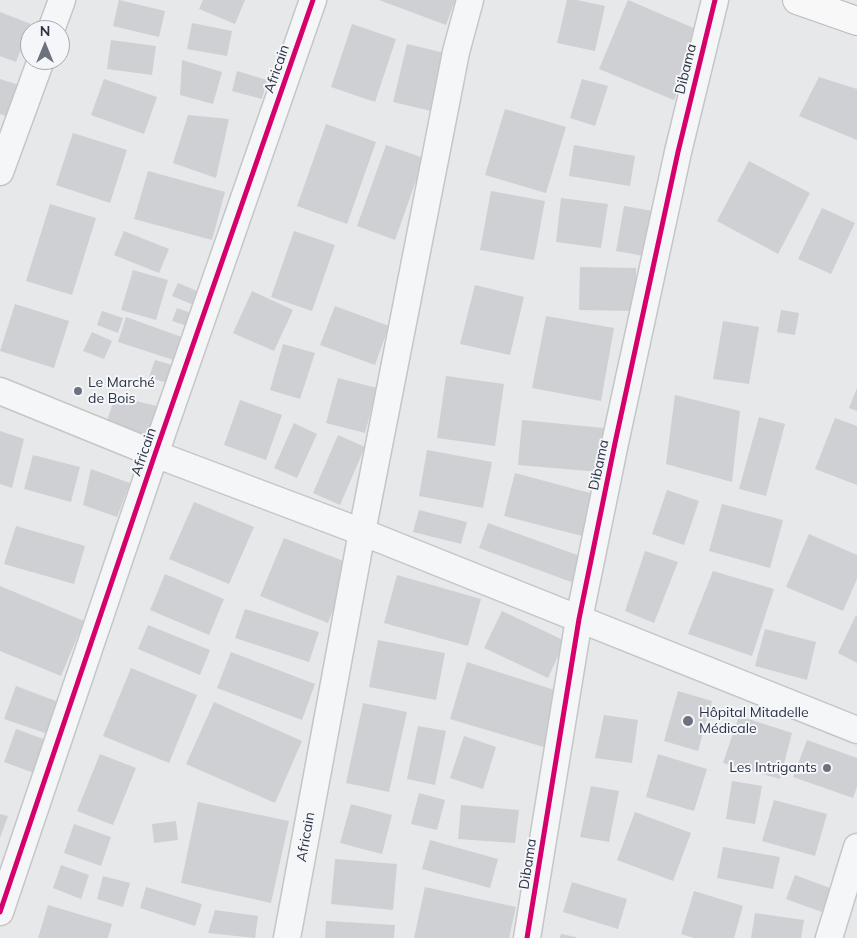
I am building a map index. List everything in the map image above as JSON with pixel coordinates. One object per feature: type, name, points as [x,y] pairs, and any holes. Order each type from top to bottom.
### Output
[{"type":"highway","points":[[797,0],[857,21]]},
{"type":"street","points":[[55,20],[62,0]]},
{"type":"street","name":"Africain","points":[[0,912],[155,454],[313,0]]},
{"type":"street","name":"Africain","points":[[287,938],[362,532],[456,52],[470,0]]},
{"type":"street","name":"Dibama","points":[[527,938],[579,620],[678,152],[715,0]]},
{"type":"street","points":[[0,172],[36,70]]},
{"type":"street","points":[[0,391],[155,454],[362,532],[857,730]]},
{"type":"street","points":[[829,938],[857,847]]},
{"type":"building","points":[[119,0],[165,11],[159,37],[113,26]]},
{"type":"building","points":[[203,0],[245,0],[235,24],[199,9]]},
{"type":"building","points":[[379,0],[455,0],[446,25]]},
{"type":"building","points":[[567,0],[577,0],[605,6],[595,51],[557,43]]},
{"type":"building","points":[[628,0],[703,32],[674,100],[599,69]]},
{"type":"building","points":[[0,12],[21,20],[20,52],[16,62],[0,56]]},
{"type":"building","points":[[192,23],[232,31],[227,56],[187,49]]},
{"type":"building","points":[[352,24],[396,39],[375,102],[331,87]]},
{"type":"building","points":[[111,40],[156,46],[152,75],[107,69]]},
{"type":"building","points":[[407,44],[445,53],[431,111],[393,102]]},
{"type":"building","points":[[182,60],[222,72],[213,104],[180,95]]},
{"type":"building","points":[[237,71],[267,80],[262,99],[232,91]]},
{"type":"building","points":[[819,77],[857,89],[857,140],[799,116]]},
{"type":"building","points":[[0,79],[19,85],[9,117],[0,114]]},
{"type":"building","points":[[104,79],[157,97],[144,134],[91,115]]},
{"type":"building","points":[[582,79],[608,86],[595,126],[570,118]]},
{"type":"building","points":[[505,109],[566,127],[546,193],[485,175]]},
{"type":"building","points":[[188,115],[229,119],[216,178],[173,163]]},
{"type":"building","points":[[326,124],[376,142],[347,224],[297,206]]},
{"type":"building","points":[[73,133],[127,150],[110,203],[56,185]]},
{"type":"building","points":[[386,145],[424,158],[395,240],[357,226]]},
{"type":"building","points":[[574,145],[635,156],[630,186],[569,176]]},
{"type":"building","points":[[749,161],[810,193],[778,254],[717,221]]},
{"type":"building","points":[[148,171],[225,192],[212,240],[134,219]]},
{"type":"building","points":[[491,191],[545,201],[534,260],[480,250]]},
{"type":"building","points":[[561,198],[608,204],[601,248],[556,242]]},
{"type":"building","points":[[50,204],[96,218],[72,295],[26,281]]},
{"type":"building","points":[[624,206],[653,211],[644,256],[616,251]]},
{"type":"building","points":[[822,208],[855,223],[831,274],[798,259]]},
{"type":"building","points":[[124,231],[169,249],[159,273],[114,255]]},
{"type":"building","points":[[294,231],[335,245],[312,311],[271,297]]},
{"type":"building","points":[[580,267],[636,268],[636,311],[579,310]]},
{"type":"building","points":[[133,270],[168,280],[156,320],[121,310]]},
{"type":"building","points":[[178,283],[207,295],[201,308],[172,296]]},
{"type":"building","points":[[475,285],[524,297],[510,355],[460,344]]},
{"type":"building","points":[[252,291],[293,310],[274,351],[233,333]]},
{"type":"building","points":[[15,304],[69,321],[54,368],[0,351]]},
{"type":"building","points":[[335,306],[389,326],[375,365],[320,345]]},
{"type":"building","points":[[177,308],[200,316],[196,329],[172,321]]},
{"type":"building","points":[[781,310],[799,313],[795,335],[777,332]]},
{"type":"building","points":[[102,311],[123,318],[118,333],[97,325]]},
{"type":"building","points":[[546,316],[614,328],[601,401],[532,388]]},
{"type":"building","points":[[126,317],[190,340],[183,363],[118,342]]},
{"type":"building","points":[[723,321],[759,327],[749,384],[713,379]]},
{"type":"building","points":[[92,332],[112,341],[104,359],[83,351]]},
{"type":"building","points":[[283,344],[315,353],[300,399],[270,390]]},
{"type":"building","points":[[155,360],[182,368],[176,386],[149,377]]},
{"type":"building","points":[[446,376],[504,384],[495,446],[437,438]]},
{"type":"building","points":[[338,378],[377,388],[365,433],[326,423]]},
{"type":"building","points":[[857,388],[857,411],[849,408]]},
{"type":"building","points":[[675,395],[740,411],[732,482],[666,464]]},
{"type":"building","points":[[115,396],[161,407],[152,439],[106,424]]},
{"type":"building","points":[[240,400],[282,415],[266,460],[224,445]]},
{"type":"building","points":[[759,417],[785,424],[766,496],[739,489]]},
{"type":"building","points":[[835,418],[857,426],[857,485],[815,469]]},
{"type":"building","points":[[522,420],[604,428],[600,472],[518,465]]},
{"type":"building","points":[[294,423],[317,434],[297,478],[274,468]]},
{"type":"building","points":[[0,431],[24,439],[12,488],[0,484]]},
{"type":"building","points":[[338,435],[365,447],[340,505],[313,493]]},
{"type":"building","points":[[427,450],[492,462],[483,508],[419,496]]},
{"type":"building","points":[[33,455],[80,467],[71,502],[24,489]]},
{"type":"building","points":[[91,469],[130,483],[117,517],[83,505]]},
{"type":"building","points":[[515,473],[601,496],[590,538],[504,516]]},
{"type":"building","points":[[667,490],[699,501],[684,545],[652,534]]},
{"type":"building","points":[[194,502],[254,527],[229,584],[169,559]]},
{"type":"building","points":[[722,504],[783,520],[770,568],[709,551]]},
{"type":"building","points":[[419,510],[467,522],[461,544],[413,532]]},
{"type":"building","points":[[488,523],[583,557],[574,583],[479,548]]},
{"type":"building","points":[[16,526],[85,546],[74,584],[4,564]]},
{"type":"building","points":[[809,534],[857,555],[857,579],[843,611],[786,587]]},
{"type":"building","points":[[284,538],[351,564],[328,623],[260,596]]},
{"type":"building","points":[[645,551],[678,562],[654,623],[625,611]]},
{"type":"building","points":[[713,571],[774,589],[752,656],[688,634]]},
{"type":"building","points":[[165,574],[224,599],[209,635],[150,610]]},
{"type":"building","points":[[397,575],[481,599],[468,646],[384,623]]},
{"type":"building","points":[[0,586],[84,621],[61,676],[0,651]]},
{"type":"building","points":[[245,609],[319,632],[309,662],[235,638]]},
{"type":"building","points":[[502,611],[565,641],[548,678],[484,648]]},
{"type":"building","points":[[857,616],[857,663],[838,653]]},
{"type":"building","points":[[148,625],[210,650],[200,675],[138,649]]},
{"type":"building","points":[[765,629],[816,642],[807,680],[755,666]]},
{"type":"building","points":[[378,640],[445,653],[436,700],[369,687]]},
{"type":"building","points":[[231,652],[315,684],[302,720],[217,688]]},
{"type":"building","points":[[467,662],[564,693],[547,748],[450,719]]},
{"type":"building","points":[[131,668],[197,695],[169,763],[103,736]]},
{"type":"building","points":[[16,686],[64,704],[51,735],[4,719]]},
{"type":"building","name":"Hôpital Mitadelle Médicale","points":[[678,691],[712,701],[698,751],[664,741]]},
{"type":"building","points":[[214,702],[302,741],[275,803],[186,764]]},
{"type":"building","points":[[363,703],[407,712],[389,792],[346,783]]},
{"type":"building","points":[[604,715],[638,720],[632,763],[595,758]]},
{"type":"building","points":[[739,716],[792,733],[780,779],[723,763]]},
{"type":"building","points":[[418,726],[446,731],[435,785],[407,779]]},
{"type":"building","points":[[16,729],[57,744],[45,777],[4,762]]},
{"type":"building","points":[[464,736],[496,747],[483,789],[450,778]]},
{"type":"building","name":"Les Intrigants","points":[[807,740],[857,758],[857,787],[853,798],[793,777]]},
{"type":"building","points":[[100,754],[136,768],[113,825],[77,811]]},
{"type":"building","points":[[658,754],[707,769],[694,811],[646,797]]},
{"type":"building","points":[[732,781],[762,786],[755,824],[726,819]]},
{"type":"building","points":[[591,786],[619,791],[609,842],[580,837]]},
{"type":"building","points":[[419,793],[445,800],[437,830],[411,824]]},
{"type":"building","points":[[774,800],[827,814],[815,856],[762,841]]},
{"type":"building","points":[[198,802],[289,821],[271,903],[181,883]]},
{"type":"building","points":[[351,804],[392,815],[382,854],[340,843]]},
{"type":"building","points":[[461,805],[519,810],[515,843],[458,839]]},
{"type":"building","points":[[635,812],[691,833],[673,881],[617,860]]},
{"type":"building","points":[[0,814],[8,816],[0,838]]},
{"type":"building","points":[[176,821],[178,840],[154,843],[152,824]]},
{"type":"building","points":[[74,824],[111,837],[101,866],[64,853]]},
{"type":"building","points":[[430,840],[498,859],[490,888],[422,869]]},
{"type":"building","points":[[723,847],[780,857],[773,889],[717,878]]},
{"type":"building","points":[[335,859],[397,864],[393,910],[331,904]]},
{"type":"building","points":[[61,865],[89,875],[81,899],[53,888]]},
{"type":"building","points":[[795,875],[841,892],[833,916],[786,899]]},
{"type":"building","points":[[103,876],[130,883],[123,907],[97,899]]},
{"type":"building","points":[[572,882],[627,899],[618,929],[563,912]]},
{"type":"building","points":[[146,887],[202,904],[195,926],[140,908]]},
{"type":"building","points":[[425,887],[516,907],[509,938],[414,938]]},
{"type":"building","points":[[694,891],[743,906],[734,938],[694,938],[681,934]]},
{"type":"building","points":[[48,905],[112,924],[108,938],[38,938]]},
{"type":"building","points":[[215,910],[258,916],[255,938],[208,933]]},
{"type":"building","points":[[755,913],[804,920],[801,938],[751,938]]},
{"type":"building","points":[[326,921],[395,925],[394,938],[325,938]]},
{"type":"building","points":[[561,934],[576,937],[576,938],[560,938]]},
{"type":"cycle path","points":[[0,912],[155,454],[313,0]]},
{"type":"cycle path","points":[[527,938],[579,619],[678,152],[715,0]]},
{"type":"place","name":"Le Marché de Bois","points":[[78,391]]},
{"type":"place","name":"Hôpital Mitadelle Médicale","points":[[688,721]]},
{"type":"place","name":"Les Intrigants","points":[[827,768]]}]
